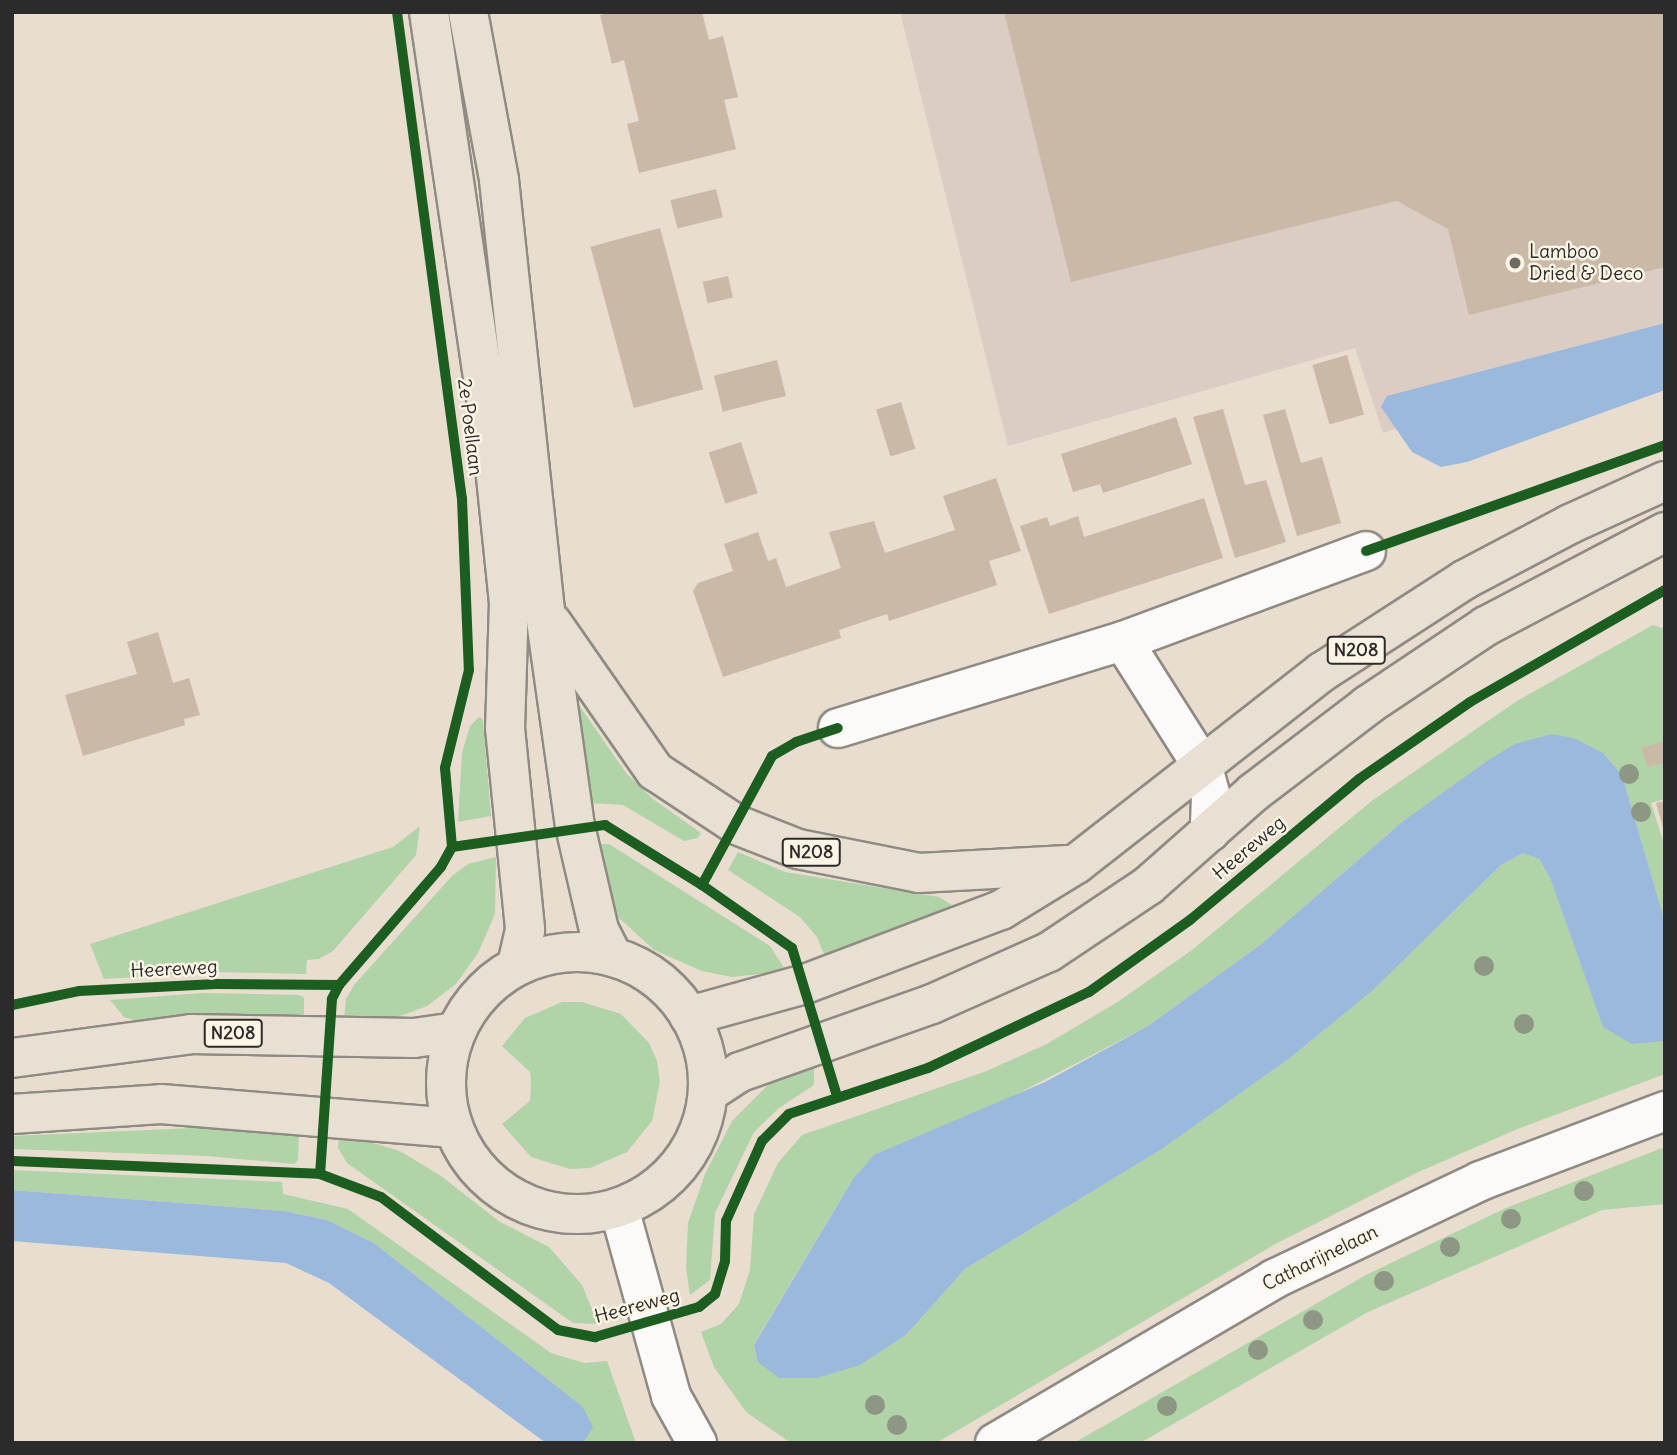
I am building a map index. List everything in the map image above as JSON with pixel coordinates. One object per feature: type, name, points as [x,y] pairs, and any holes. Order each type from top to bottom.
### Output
[{"type":"main road","name":"2e Poellaan","points":[[429,12],[493,448],[509,602],[505,728],[525,930],[517,966]]},
{"type":"main road","points":[[468,12],[499,180],[545,612],[575,826],[599,930],[613,957]]},
{"type":"main road","name":"N208","points":[[689,1016],[805,984],[915,945],[1001,910],[1076,864],[1322,672],[1464,580],[1570,524],[1665,481]]},
{"type":"main road","name":"Heereweg","points":[[709,1092],[740,1072],[932,1004],[1049,952],[1149,885],[1254,792],[1368,705],[1486,626],[1665,532]]},
{"type":"main road","name":"N208","points":[[545,612],[655,771],[737,825],[798,849],[919,873],[1076,864]]},
{"type":"main road","points":[[564,952],[613,957],[642,970],[669,990],[689,1016],[705,1052],[709,1092],[701,1130],[682,1164],[654,1191],[619,1208],[586,1215],[552,1213],[519,1202],[476,1167],[453,1128],[445,1080],[456,1032],[470,1006],[491,983],[517,966],[564,952]]},
{"type":"main road","name":"N208","points":[[12,1058],[191,1034],[414,1038],[456,1032]]},
{"type":"main road","points":[[12,1114],[162,1104],[453,1128]]},
{"type":"street","points":[[838,727],[1123,641],[1366,551]]},
{"type":"street","name":"Heereweg","points":[[1123,641],[1203,766],[1211,796],[1210,832]]},
{"type":"street","name":"Catharijnelaan","points":[[995,1443],[1274,1279],[1480,1181],[1665,1111]]},
{"type":"street","points":[[619,1208],[671,1396],[697,1443]]},
{"type":"shaded area","points":[[900,12],[1665,12],[1665,348],[1383,433],[1355,348],[1008,446]]},
{"type":"green space","points":[[1653,625],[1665,629],[1665,799],[1651,803],[1665,847],[1665,922],[1622,775],[1515,744],[1402,822],[1260,945],[1148,1026],[853,1179],[754,1344],[758,1362],[860,1365],[906,1335],[965,1269],[1162,1149],[1290,1058],[1371,992],[1501,865],[1523,853],[1539,859],[1550,878],[1603,1026],[1665,1041],[1665,1074],[1520,1128],[1416,1173],[1277,1243],[936,1443],[791,1443],[746,1412],[714,1367],[701,1332],[721,1324],[739,1304],[750,1270],[754,1214],[778,1163],[802,1135],[984,1072],[1045,1045],[1116,1003],[1192,950],[1373,800],[1517,701]]},
{"type":"green space","points":[[574,698],[626,773],[653,799],[701,833],[698,838],[684,841],[623,805],[590,803]]},
{"type":"green space","points":[[479,717],[483,720],[491,816],[458,822],[462,753],[470,726]]},
{"type":"green space","points":[[420,826],[416,855],[333,951],[319,959],[307,960],[306,974],[216,972],[104,979],[90,944],[393,847]]},
{"type":"green space","points":[[594,844],[609,844],[770,946],[786,971],[732,977],[702,971],[654,950],[617,916],[605,893]]},
{"type":"green space","points":[[738,852],[785,872],[939,897],[952,905],[949,911],[826,959],[817,937],[800,917],[728,870]]},
{"type":"green space","points":[[496,857],[495,914],[478,953],[456,984],[427,1006],[403,1015],[378,1021],[344,1020],[346,999],[354,985],[452,876],[468,864]]},
{"type":"green space","points":[[203,993],[299,995],[304,998],[304,1018],[144,1023],[124,1017],[110,1000]]},
{"type":"green space","points":[[562,1002],[582,1002],[621,1014],[649,1043],[657,1061],[660,1082],[652,1121],[627,1152],[590,1168],[570,1169],[531,1157],[502,1124],[530,1101],[531,1085],[530,1072],[502,1046],[525,1018]]},
{"type":"green space","points":[[814,1065],[814,1085],[779,1108],[754,1132],[715,1213],[710,1280],[690,1295],[686,1268],[688,1223],[705,1174],[732,1121],[769,1084]]},
{"type":"green space","points":[[216,1127],[299,1131],[298,1160],[294,1164],[208,1156],[12,1149],[12,1136]]},
{"type":"green space","points":[[339,1133],[400,1151],[441,1176],[500,1222],[549,1247],[582,1285],[598,1324],[573,1323],[347,1163],[338,1148]]},
{"type":"green space","points":[[1665,1147],[1665,1204],[1602,1210],[1368,1312],[1140,1443],[1074,1443],[1366,1275],[1506,1208]]},
{"type":"green space","points":[[12,1170],[282,1182],[283,1194],[348,1209],[551,1353],[584,1363],[607,1361],[636,1443],[583,1443],[582,1406],[374,1243],[327,1220],[284,1211],[12,1190]]},
{"type":"water","points":[[1665,323],[1665,390],[1467,462],[1441,467],[1412,452],[1381,407],[1387,396]]},
{"type":"water","points":[[1552,734],[1576,739],[1603,753],[1622,775],[1665,922],[1665,1041],[1632,1044],[1603,1027],[1550,878],[1539,859],[1523,853],[1501,865],[1371,992],[1290,1058],[1162,1149],[965,1269],[906,1335],[860,1365],[817,1378],[779,1378],[758,1362],[754,1345],[853,1179],[874,1155],[1045,1082],[1148,1026],[1260,945],[1402,822],[1515,744]]},
{"type":"water","points":[[12,1190],[284,1211],[327,1220],[374,1243],[582,1406],[593,1427],[583,1443],[546,1443],[329,1283],[286,1263],[12,1241]]},
{"type":"building","points":[[610,12],[702,12],[709,40],[723,36],[738,97],[724,100],[736,149],[639,173],[627,124],[639,121],[624,60],[612,64],[600,15]]},
{"type":"building","points":[[1004,12],[1665,12],[1665,267],[1469,315],[1448,229],[1397,201],[1071,282]]},
{"type":"building","points":[[716,189],[723,217],[677,229],[670,200]]},
{"type":"building","points":[[660,228],[703,389],[634,408],[590,247]]},
{"type":"building","points":[[728,276],[733,297],[708,303],[703,282]]},
{"type":"building","points":[[1347,355],[1364,415],[1329,425],[1312,365]]},
{"type":"building","points":[[777,360],[786,396],[723,412],[714,376]]},
{"type":"building","points":[[901,402],[915,449],[890,456],[876,410]]},
{"type":"building","points":[[1223,409],[1245,485],[1266,480],[1286,542],[1235,558],[1193,417]]},
{"type":"building","points":[[1285,409],[1301,463],[1322,457],[1341,523],[1297,536],[1263,415]]},
{"type":"building","points":[[1176,417],[1192,464],[1103,493],[1100,484],[1073,492],[1061,454]]},
{"type":"building","points":[[741,442],[758,493],[725,504],[709,453]]},
{"type":"building","points":[[996,478],[1021,551],[989,561],[997,585],[889,621],[887,614],[839,630],[841,638],[723,677],[693,591],[698,583],[733,571],[724,544],[758,532],[768,561],[776,558],[786,587],[841,568],[829,532],[874,521],[885,553],[955,530],[943,496]]},
{"type":"building","points":[[1204,498],[1223,558],[1049,614],[1020,526],[1047,517],[1050,526],[1078,516],[1084,537]]},
{"type":"building","points":[[158,632],[173,683],[189,678],[200,715],[184,719],[185,725],[83,756],[65,695],[137,674],[127,642]]},
{"type":"building","points":[[1665,741],[1665,763],[1648,767],[1641,748]]},
{"type":"building","points":[[1665,801],[1665,831],[1664,831],[1656,803]]},
{"type":"cycle path","points":[[397,12],[462,499],[469,670],[445,768],[452,847]]},
{"type":"cycle path","points":[[1366,551],[1665,445]]},
{"type":"cycle path","points":[[452,847],[441,867],[339,985],[332,999],[320,1174],[381,1197],[558,1330],[595,1337],[699,1307],[715,1294],[725,1261],[726,1221],[762,1141],[789,1114],[928,1068],[1089,992],[1190,920],[1359,779],[1470,702],[1665,590]]},
{"type":"cycle path","points":[[702,885],[772,756],[796,742],[838,728]]},
{"type":"cycle path","points":[[452,847],[605,825],[702,885],[792,948],[837,1096]]},
{"type":"cycle path","points":[[12,1005],[79,991],[216,984],[339,985]]},
{"type":"cycle path","points":[[12,1161],[320,1174]]},
{"type":"place","name":"Lamboo Dried & Deco","points":[[1515,263]]}]
